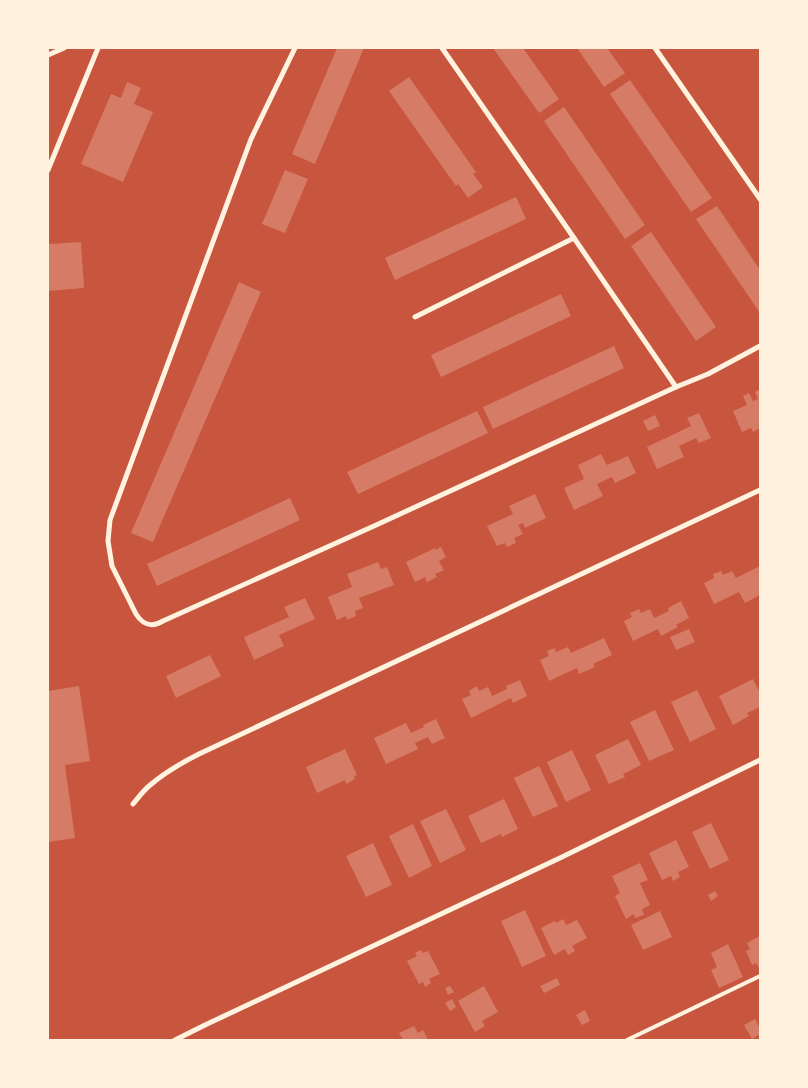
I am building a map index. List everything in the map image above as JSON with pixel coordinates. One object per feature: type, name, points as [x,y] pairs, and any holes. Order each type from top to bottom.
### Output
[{"type":"street","points":[[48,55],[64,48]]},
{"type":"street","points":[[48,170],[98,48]]},
{"type":"street","points":[[295,48],[251,138],[110,520],[108,541],[112,566],[141,621],[149,625],[158,624],[708,374],[760,346]]},
{"type":"street","points":[[442,48],[676,387]]},
{"type":"street","points":[[655,48],[760,198]]},
{"type":"street","points":[[415,317],[574,238]]},
{"type":"street","points":[[133,804],[162,775],[199,754],[760,490]]},
{"type":"street","points":[[175,1040],[760,763]]},
{"type":"lane","points":[[627,1040],[760,976]]},
{"type":"building","points":[[337,48],[364,48],[315,164],[292,154]]},
{"type":"building","points":[[493,48],[523,48],[559,99],[539,113]]},
{"type":"building","points":[[577,48],[607,48],[625,73],[604,87]]},
{"type":"building","points":[[409,77],[476,172],[473,174],[483,187],[468,198],[458,184],[456,186],[389,91]]},
{"type":"building","points":[[630,80],[712,198],[691,212],[610,94]]},
{"type":"building","points":[[127,82],[141,88],[134,104],[153,112],[123,182],[81,164],[111,94],[121,98]]},
{"type":"building","points":[[564,107],[645,225],[625,239],[544,121]]},
{"type":"building","points":[[285,170],[308,179],[285,233],[262,224]]},
{"type":"building","points":[[516,197],[526,219],[395,280],[385,258]]},
{"type":"building","points":[[717,206],[760,270],[760,313],[696,219]]},
{"type":"building","points":[[651,232],[716,327],[696,341],[631,246]]},
{"type":"building","points":[[81,242],[84,288],[48,291],[48,244]]},
{"type":"building","points":[[239,282],[261,292],[153,542],[131,533]]},
{"type":"building","points":[[561,294],[571,316],[441,377],[431,355]]},
{"type":"building","points":[[614,346],[624,368],[493,429],[483,407]]},
{"type":"building","points":[[760,389],[760,428],[753,432],[751,428],[742,432],[733,411],[747,405],[743,396],[749,393],[753,401],[758,399],[755,392]]},
{"type":"building","points":[[477,411],[488,433],[358,494],[347,472]]},
{"type":"building","points":[[699,413],[711,438],[699,443],[696,438],[679,446],[684,457],[657,469],[647,447],[691,426],[687,418]]},
{"type":"building","points":[[655,415],[660,426],[648,431],[643,421]]},
{"type":"building","points":[[601,454],[607,465],[628,456],[636,473],[615,483],[612,477],[597,484],[603,496],[574,510],[564,488],[584,479],[578,465]]},
{"type":"building","points":[[535,494],[546,518],[525,528],[523,523],[518,525],[523,534],[514,538],[516,543],[507,547],[505,543],[497,546],[487,526],[513,514],[509,506]]},
{"type":"building","points":[[290,498],[300,520],[157,586],[147,564]]},
{"type":"building","points":[[441,547],[446,557],[439,561],[444,570],[435,574],[437,577],[427,582],[425,577],[415,582],[406,562]]},
{"type":"building","points":[[378,562],[381,569],[387,567],[394,585],[359,598],[363,608],[355,611],[356,616],[347,620],[346,616],[337,620],[328,597],[352,587],[347,574]]},
{"type":"building","points":[[760,566],[760,595],[745,603],[739,592],[714,604],[704,583],[714,578],[713,574],[721,571],[723,575],[732,571],[736,578]]},
{"type":"building","points":[[305,598],[315,619],[279,635],[284,646],[254,660],[244,637],[289,617],[284,607]]},
{"type":"building","points":[[681,601],[689,618],[676,625],[678,627],[661,636],[658,629],[633,641],[624,621],[632,617],[630,613],[639,609],[641,613],[650,609],[654,618],[669,611],[668,608]]},
{"type":"building","points":[[689,629],[695,642],[676,650],[670,637]]},
{"type":"building","points":[[604,638],[612,655],[593,664],[595,667],[579,674],[577,668],[549,681],[540,660],[549,656],[547,651],[555,648],[556,652],[568,647],[571,653]]},
{"type":"building","points":[[210,655],[221,676],[176,698],[166,676]]},
{"type":"building","points":[[753,679],[760,693],[760,707],[747,713],[749,716],[733,725],[719,696]]},
{"type":"building","points":[[520,680],[527,696],[513,703],[511,698],[471,718],[462,699],[471,695],[469,691],[477,686],[479,691],[488,687],[492,696],[507,689],[506,686]]},
{"type":"building","points":[[79,686],[90,761],[65,765],[75,838],[48,842],[48,691]]},
{"type":"building","points":[[697,690],[716,729],[690,742],[671,702]]},
{"type":"building","points":[[655,710],[674,750],[649,761],[630,722]]},
{"type":"building","points":[[436,719],[445,738],[432,744],[428,737],[415,743],[418,749],[386,764],[374,738],[406,723],[411,733]]},
{"type":"building","points":[[628,739],[641,765],[623,774],[625,777],[609,784],[595,755]]},
{"type":"building","points":[[345,749],[357,775],[354,776],[355,779],[346,784],[345,780],[317,793],[306,767]]},
{"type":"building","points":[[572,750],[591,790],[566,802],[547,762]]},
{"type":"building","points":[[539,766],[558,806],[533,817],[514,778]]},
{"type":"building","points":[[504,799],[518,829],[502,837],[501,834],[481,843],[468,816]]},
{"type":"building","points":[[446,809],[466,850],[440,863],[420,821]]},
{"type":"building","points":[[711,823],[729,860],[710,869],[692,832]]},
{"type":"building","points":[[413,824],[432,866],[409,878],[389,836]]},
{"type":"building","points":[[676,840],[689,867],[678,872],[680,877],[673,881],[671,876],[662,880],[649,853]]},
{"type":"building","points":[[373,843],[392,885],[366,897],[346,856]]},
{"type":"building","points":[[640,863],[648,880],[640,883],[650,905],[642,909],[644,915],[635,918],[634,914],[626,919],[615,896],[620,893],[612,876]]},
{"type":"building","points":[[715,891],[718,896],[711,901],[708,895]]},
{"type":"building","points":[[525,910],[546,956],[522,967],[501,921]]},
{"type":"building","points":[[660,911],[672,937],[643,950],[631,925]]},
{"type":"building","points":[[563,919],[566,925],[577,920],[587,938],[572,946],[575,951],[568,955],[565,949],[554,955],[541,928]]},
{"type":"building","points":[[760,936],[759,968],[756,963],[752,965],[746,951],[750,949],[747,943]]},
{"type":"building","points":[[728,944],[743,977],[719,988],[711,970],[717,967],[711,953]]},
{"type":"building","points":[[421,950],[423,953],[428,951],[440,974],[429,979],[431,983],[425,987],[423,982],[419,984],[407,961],[417,956],[415,953]]},
{"type":"building","points":[[557,978],[560,985],[544,993],[540,986]]},
{"type":"building","points":[[450,986],[454,992],[448,995],[445,988]]},
{"type":"building","points":[[484,986],[498,1012],[482,1021],[485,1026],[475,1032],[458,1001]]},
{"type":"building","points":[[452,999],[456,1007],[450,1011],[445,1003]]},
{"type":"building","points":[[585,1010],[590,1021],[582,1025],[576,1015]]},
{"type":"building","points":[[755,1019],[760,1029],[760,1034],[752,1039],[744,1025]]},
{"type":"building","points":[[414,1026],[418,1033],[423,1030],[428,1040],[403,1040],[399,1033]]}]
